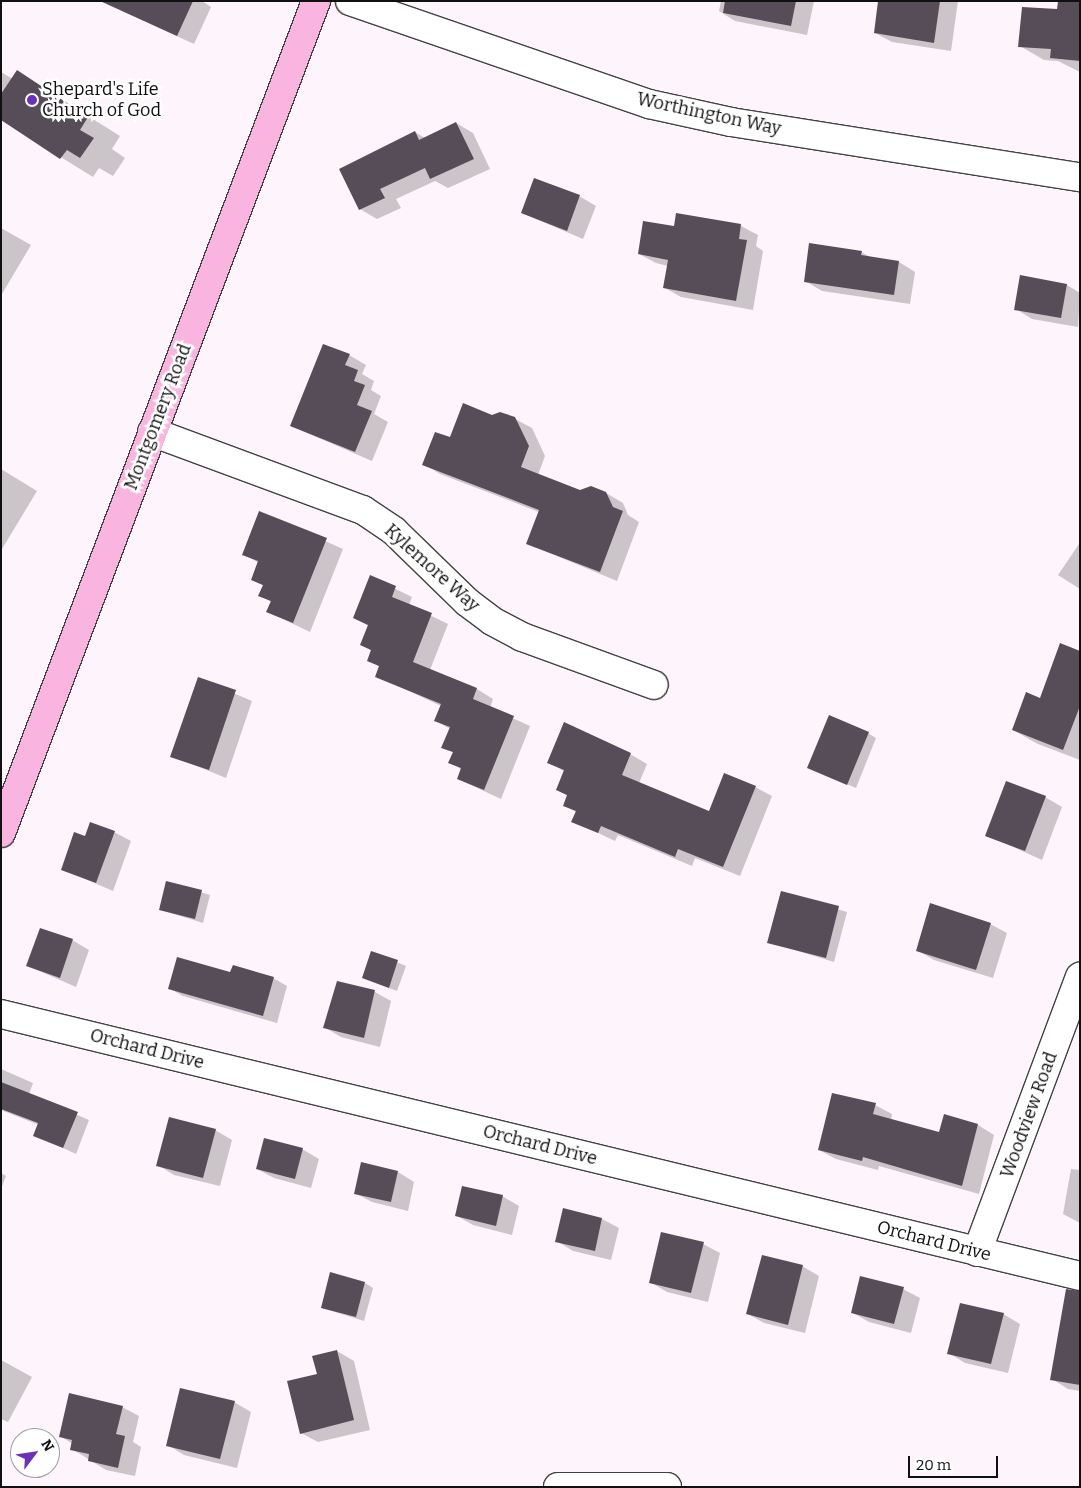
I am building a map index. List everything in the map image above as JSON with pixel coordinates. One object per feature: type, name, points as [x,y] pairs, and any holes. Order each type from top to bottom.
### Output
[{"type":"main road","name":"Montgomery Road","points":[[1,834],[316,1]]},
{"type":"street","name":"Worthington Way","points":[[350,1],[649,104],[731,122],[1080,178]]},
{"type":"street","name":"Kylemore Way","points":[[152,432],[363,510],[394,531],[467,602],[492,621],[522,637],[654,685]]},
{"type":"street","name":"Woodview Road","points":[[977,1252],[1080,977]]},
{"type":"street","name":"Orchard Drive","points":[[1,1014],[1080,1276]]},
{"type":"street","points":[[558,1487],[667,1487]]},
{"type":"building","points":[[100,1],[193,1],[177,36]]},
{"type":"building","points":[[725,1],[796,1],[791,26],[723,13]]},
{"type":"building","points":[[878,1],[940,1],[934,43],[874,33]]},
{"type":"building","points":[[1058,1],[1080,1],[1080,61],[1050,58],[1051,49],[1018,47],[1022,7],[1057,9]]},
{"type":"building","name":"Shepard's Life Church of God","points":[[17,70],[88,117],[80,130],[94,138],[80,158],[67,150],[60,159],[1,120],[1,94]]},
{"type":"building","points":[[456,122],[474,159],[430,179],[425,168],[380,189],[385,198],[359,210],[339,169],[415,131],[419,140]]},
{"type":"building","points":[[534,178],[580,195],[567,231],[521,213]]},
{"type":"building","points":[[676,213],[741,224],[739,239],[747,240],[736,301],[663,288],[668,260],[638,254],[643,221],[674,226]]},
{"type":"building","points":[[809,243],[862,251],[861,255],[899,261],[894,295],[804,282]]},
{"type":"building","points":[[1020,275],[1067,284],[1061,318],[1014,310]]},
{"type":"building","points":[[323,344],[350,354],[345,365],[358,370],[354,381],[365,385],[357,405],[372,411],[355,452],[290,426]]},
{"type":"building","points":[[463,403],[492,415],[500,412],[515,417],[529,446],[521,467],[580,490],[591,486],[606,492],[613,507],[623,511],[600,572],[526,544],[539,510],[422,465],[435,432],[450,437]]},
{"type":"building","points":[[259,511],[327,538],[293,623],[266,612],[271,601],[258,596],[263,585],[251,580],[258,561],[242,555]]},
{"type":"building","points":[[370,575],[396,586],[392,597],[432,613],[413,662],[477,688],[473,699],[514,716],[484,790],[457,779],[461,768],[448,763],[453,752],[441,748],[450,727],[434,721],[441,704],[375,677],[379,666],[367,661],[371,650],[360,645],[368,625],[353,618]]},
{"type":"building","points":[[1060,643],[1080,651],[1080,706],[1063,750],[1012,730],[1026,692],[1040,698]]},
{"type":"building","points":[[198,677],[236,690],[209,770],[170,757]]},
{"type":"building","points":[[829,715],[869,732],[847,785],[807,768]]},
{"type":"building","points":[[564,722],[631,753],[622,775],[709,811],[724,773],[756,786],[723,867],[678,849],[675,857],[601,826],[598,833],[571,822],[576,811],[563,806],[567,795],[556,790],[564,770],[547,763]]},
{"type":"building","points":[[1006,781],[1046,796],[1025,851],[985,836]]},
{"type":"building","points":[[90,822],[115,831],[96,883],[61,870],[74,832],[85,836]]},
{"type":"building","points":[[166,881],[202,890],[195,919],[159,910]]},
{"type":"building","points":[[781,891],[839,906],[826,958],[767,943]]},
{"type":"building","points":[[930,903],[991,923],[976,970],[916,951]]},
{"type":"building","points":[[40,928],[73,939],[60,978],[26,966]]},
{"type":"building","points":[[371,951],[398,960],[389,988],[362,978]]},
{"type":"building","points":[[177,957],[230,972],[233,965],[274,977],[263,1016],[168,989]]},
{"type":"building","points":[[337,981],[375,990],[364,1038],[323,1028]]},
{"type":"building","points":[[1,1082],[78,1112],[63,1148],[33,1136],[38,1123],[1,1109]]},
{"type":"building","points":[[832,1093],[876,1103],[873,1114],[939,1132],[944,1114],[978,1124],[962,1186],[863,1157],[862,1161],[818,1150]]},
{"type":"building","points":[[169,1117],[216,1129],[203,1178],[156,1166]]},
{"type":"building","points":[[264,1138],[303,1148],[295,1179],[256,1169]]},
{"type":"building","points":[[361,1162],[398,1171],[391,1202],[354,1194]]},
{"type":"building","points":[[462,1186],[503,1195],[496,1226],[455,1216]]},
{"type":"building","points":[[563,1208],[602,1218],[595,1251],[555,1242]]},
{"type":"building","points":[[661,1232],[704,1242],[691,1293],[649,1283]]},
{"type":"building","points":[[762,1255],[803,1265],[788,1325],[746,1314]]},
{"type":"building","points":[[330,1272],[365,1282],[356,1317],[321,1308]]},
{"type":"building","points":[[860,1276],[904,1287],[894,1324],[851,1313]]},
{"type":"building","points":[[1066,1289],[1080,1291],[1080,1385],[1050,1380]]},
{"type":"building","points":[[960,1303],[1004,1313],[991,1364],[947,1354]]},
{"type":"building","points":[[337,1350],[354,1420],[300,1434],[287,1381],[317,1374],[312,1356]]},
{"type":"building","points":[[180,1388],[235,1401],[220,1459],[166,1446]]},
{"type":"building","points":[[69,1393],[123,1406],[116,1434],[125,1436],[118,1468],[88,1461],[89,1454],[70,1450],[72,1440],[60,1437]]},
{"type":"place","name":"Shepard's Life Church of God","points":[[32,100]]}]
